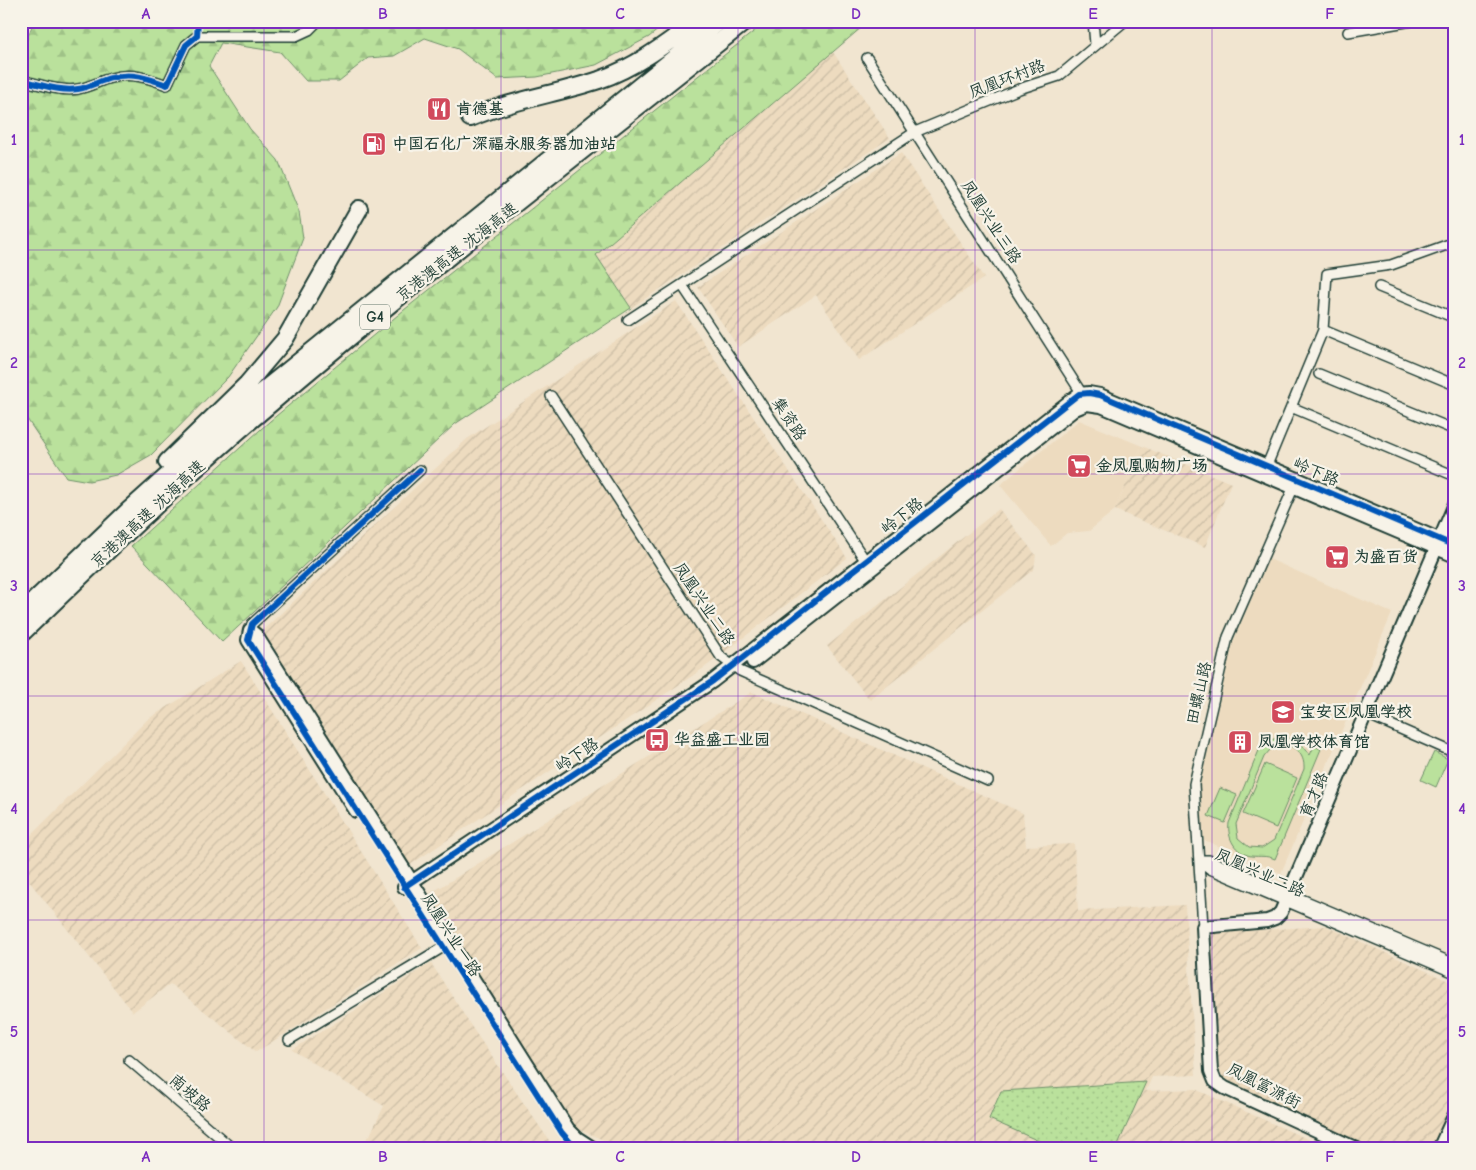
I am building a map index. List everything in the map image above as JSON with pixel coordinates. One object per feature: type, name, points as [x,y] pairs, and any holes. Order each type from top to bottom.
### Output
[{"type":"highway","points":[[470,118],[506,104],[598,80],[616,73],[651,55],[697,21]]},
{"type":"highway","name":"京港澳高速 沈海高速","points":[[21,612],[254,398],[720,21]]},
{"type":"highway","name":"京港澳高速 沈海高速","points":[[21,634],[136,523],[262,411],[396,300],[746,21]]},
{"type":"highway","points":[[70,566],[110,518],[247,384],[274,354],[306,305],[359,209]]},
{"type":"highway","points":[[21,645],[136,523]]},
{"type":"street","points":[[21,80],[76,90],[95,85],[110,78],[128,75],[145,77],[167,85],[186,45],[197,36],[296,36],[309,30],[318,21]]},
{"type":"street","points":[[1094,21],[1095,44]]},
{"type":"street","name":"凤凰环村路","points":[[628,320],[915,132],[1020,89],[1059,76],[1095,44],[1125,21]]},
{"type":"street","points":[[1348,32],[1412,21]]},
{"type":"street","name":"凤凰兴业三路","points":[[867,58],[1085,398]]},
{"type":"street","points":[[1265,470],[1323,330],[1328,274],[1391,265],[1455,242]]},
{"type":"street","name":"集资路","points":[[682,285],[869,565]]},
{"type":"street","points":[[1379,287],[1455,318]]},
{"type":"street","points":[[1323,330],[1455,385]]},
{"type":"street","points":[[1320,374],[1455,430]]},
{"type":"street","name":"岭下路","points":[[410,888],[736,669],[1085,398],[1100,395],[1265,470],[1438,544],[1455,556]]},
{"type":"street","name":"凤凰兴业二路","points":[[551,396],[716,652],[736,669],[988,781]]},
{"type":"street","points":[[1291,408],[1455,476]]},
{"type":"street","points":[[250,630],[252,624],[420,470]]},
{"type":"street","name":"田螺山路","points":[[1203,926],[1194,784],[1228,637],[1295,483]]},
{"type":"street","name":"育才路","points":[[1203,926],[1272,920],[1279,915],[1288,898],[1455,504]]},
{"type":"street","name":"岭下路","points":[[1438,544],[1455,546]]},
{"type":"street","name":"凤凰兴业一路","points":[[250,630],[248,640],[410,888],[562,1133],[576,1149]]},
{"type":"street","points":[[1366,714],[1455,753]]},
{"type":"street","name":"凤凰兴业二路","points":[[1198,860],[1209,860],[1288,898],[1455,973]]},
{"type":"street","name":"凤凰兴业二路","points":[[1288,898],[1455,964]]},
{"type":"street","name":"凤凰富源街","points":[[1203,926],[1211,1071],[1215,1081],[1225,1088],[1357,1149]]},
{"type":"street","points":[[290,1040],[446,945]]},
{"type":"street","name":"凤凰兴业一路","points":[[446,945],[568,1129],[577,1138],[594,1149]]},
{"type":"street","name":"南坡路","points":[[129,1060],[232,1149]]},
{"type":"street","points":[[1439,1149],[1455,1114]]},
{"type":"shaded area","points":[[833,52],[890,138],[631,308],[596,255]]},
{"type":"shaded area","points":[[901,153],[984,278],[859,360],[816,295],[738,347],[698,287]]},
{"type":"shaded area","points":[[676,301],[847,558],[704,668],[410,865],[262,631],[467,439]]},
{"type":"shaded area","name":"金凤凰购物广场","points":[[1079,420],[1142,446],[1115,510],[1089,531],[1067,533],[1051,546],[1000,485]]},
{"type":"shaded area","points":[[1142,446],[1231,483],[1205,547],[1115,510]]},
{"type":"shaded area","points":[[999,509],[1036,555],[1034,569],[870,700],[827,646]]},
{"type":"shaded area","name":"宝安区凤凰学校","points":[[1269,559],[1392,613],[1281,873],[1204,840],[1200,785],[1234,639]]},
{"type":"shaded area","points":[[241,661],[422,948],[256,1052],[170,984],[133,1012],[21,871],[21,845],[148,719]]},
{"type":"shaded area","points":[[752,692],[1023,813],[1026,846],[1074,844],[1078,911],[1185,905],[1196,1075],[1152,1077],[1146,1091],[1195,1089],[1330,1149],[624,1149],[576,1128],[428,895]]},
{"type":"shaded area","points":[[1326,926],[1455,984],[1455,1096],[1431,1149],[1370,1149],[1220,1082],[1210,933]]},
{"type":"shaded area","points":[[431,963],[473,1029],[555,1149],[357,1149],[370,1135],[384,1106],[292,1050]]},
{"type":"green space","points":[[34,21],[669,21],[649,37],[596,65],[537,77],[497,79],[458,49],[425,38],[394,56],[368,58],[339,81],[306,81],[280,52],[221,43],[209,66],[250,129],[278,160],[299,212],[303,238],[277,307],[228,377],[151,455],[116,475],[89,481],[66,477],[27,419],[21,405],[21,54]]},
{"type":"green space","points":[[767,21],[869,21],[596,255],[631,308],[455,424],[222,642],[131,546],[270,421],[404,310]]},
{"type":"green space","points":[[1282,737],[1300,742],[1310,755],[1314,746],[1321,749],[1275,859],[1251,856],[1241,852],[1233,844],[1229,834],[1229,823],[1260,748],[1270,740]],"holes":[[[1278,745],[1297,750],[1304,763],[1304,769],[1274,840],[1262,848],[1249,847],[1238,838],[1236,824],[1264,757],[1270,750]]]},
{"type":"green space","points":[[1434,752],[1448,759],[1436,787],[1421,780]]},
{"type":"green space","points":[[1265,764],[1297,778],[1276,828],[1243,814]]},
{"type":"green space","points":[[1220,788],[1237,795],[1225,823],[1208,816]]},
{"type":"green space","points":[[1146,1082],[1116,1149],[1057,1149],[989,1119],[1001,1091]]},
{"type":"cycle path","points":[[21,80],[71,90],[118,76],[146,78],[167,85],[186,45],[197,36],[198,21]]},
{"type":"cycle path","points":[[404,887],[713,681],[1079,394],[1100,395],[1455,546]]},
{"type":"cycle path","points":[[420,470],[252,624],[248,640],[562,1133],[576,1149]]},
{"type":"place","name":"肯德基","points":[[439,109]]},
{"type":"place","name":"中国石化广深福永服务器加油站","points":[[374,144]]},
{"type":"place","name":"金凤凰购物广场","points":[[1079,466]]},
{"type":"place","name":"为盛百货","points":[[1337,557]]},
{"type":"place","name":"宝安区凤凰学校","points":[[1283,712]]},
{"type":"place","name":"华益盛工业园","points":[[657,740]]},
{"type":"place","name":"凤凰学校体育馆","points":[[1240,742]]}]
